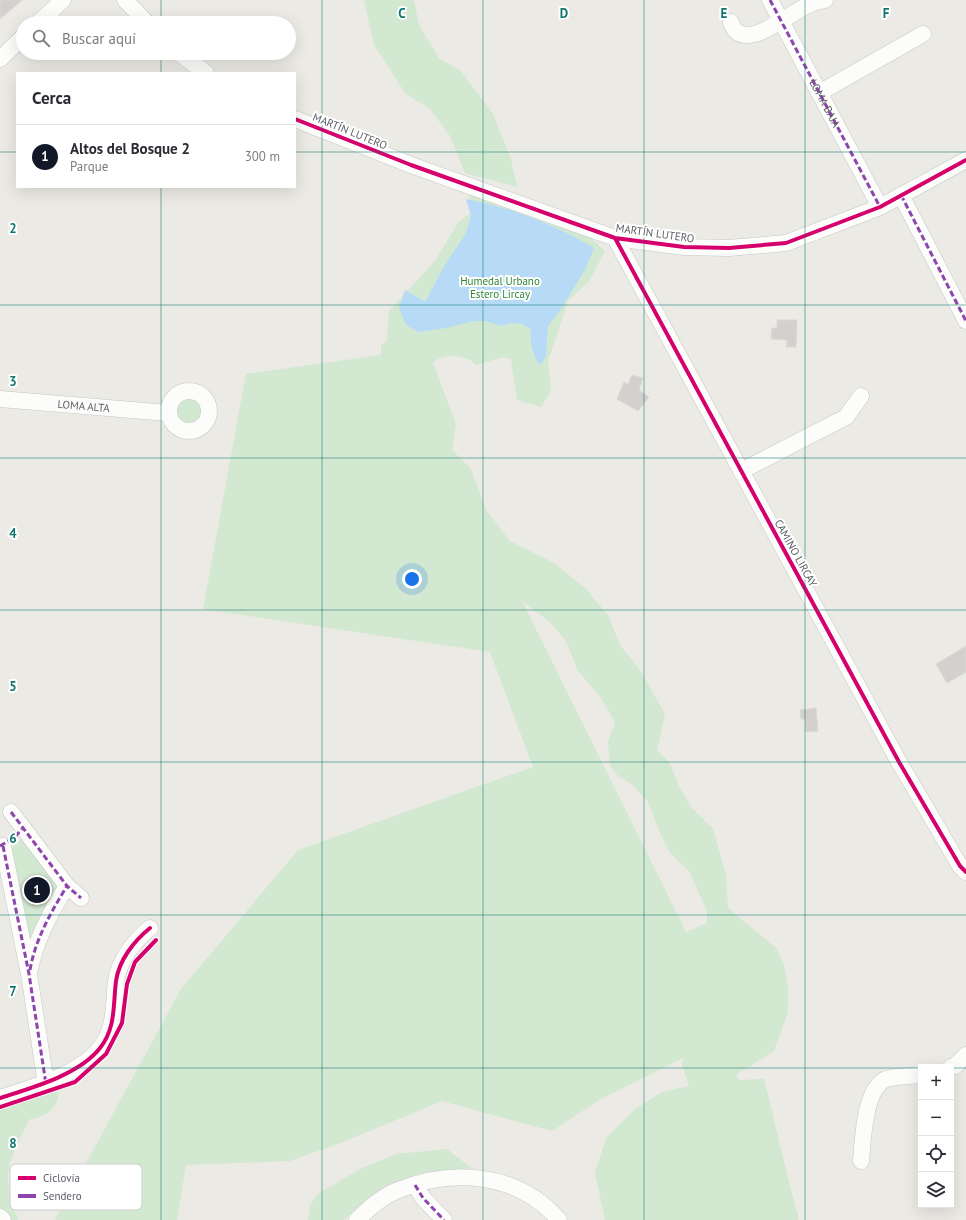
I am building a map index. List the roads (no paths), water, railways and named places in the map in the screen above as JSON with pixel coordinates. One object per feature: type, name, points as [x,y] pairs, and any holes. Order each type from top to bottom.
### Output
[{"type":"street","points":[[45,16],[62,0]]},
{"type":"street","points":[[126,0],[141,16]]},
{"type":"street","name":"LOMA BAJA","points":[[770,0],[880,207]]},
{"type":"street","points":[[730,22],[736,31],[742,34],[750,35],[766,30],[811,3],[825,0]]},
{"type":"street","points":[[819,93],[923,34]]},
{"type":"street","points":[[0,59],[16,44]]},
{"type":"street","points":[[188,60],[205,72]]},
{"type":"street","name":"MARTÍN LUTERO","points":[[296,119],[411,166],[615,238],[684,247],[729,248],[767,246],[786,243],[813,234],[880,207],[966,160]]},
{"type":"street","points":[[901,195],[966,321]]},
{"type":"street","name":"CAMINO LIRCAY","points":[[615,238],[899,762],[960,866],[966,872]]},
{"type":"street","points":[[741,471],[846,417],[861,396]]},
{"type":"street","name":"LOMA ALTA","points":[[0,399],[168,413]]},
{"type":"street","points":[[10,812],[67,886],[81,898]]},
{"type":"street","points":[[22,829],[15,837],[1,846],[29,974],[46,1084]]},
{"type":"street","points":[[29,974],[33,955],[41,936],[67,886]]},
{"type":"street","points":[[0,1098],[46,1084],[89,1060],[100,1048],[110,1032],[114,1017],[116,980],[121,964],[131,947],[150,928]]},
{"type":"street","points":[[954,1066],[966,1055]]},
{"type":"street","points":[[861,1161],[866,1119],[874,1090],[885,1079],[918,1075]]},
{"type":"street","points":[[357,1220],[370,1207],[395,1192],[442,1178],[456,1177],[470,1177],[497,1181],[510,1186],[535,1199],[559,1220]]},
{"type":"street","points":[[415,1185],[423,1198],[444,1220]]},
{"type":"street","points":[[0,1217],[3,1220]]},
{"type":"water","points":[[466,199],[500,207],[548,224],[594,248],[585,270],[561,309],[548,326],[546,356],[540,365],[532,348],[531,330],[523,324],[511,323],[501,326],[485,321],[474,321],[446,328],[418,332],[406,325],[399,308],[405,290],[425,302],[443,268],[466,233],[471,216]]},
{"type":"place","name":"Altos del Bosque 2","points":[[37,890]]},
{"type":"park label","name":"Humedal Urbano Estero Lircay","points":[[500,287]]}]
